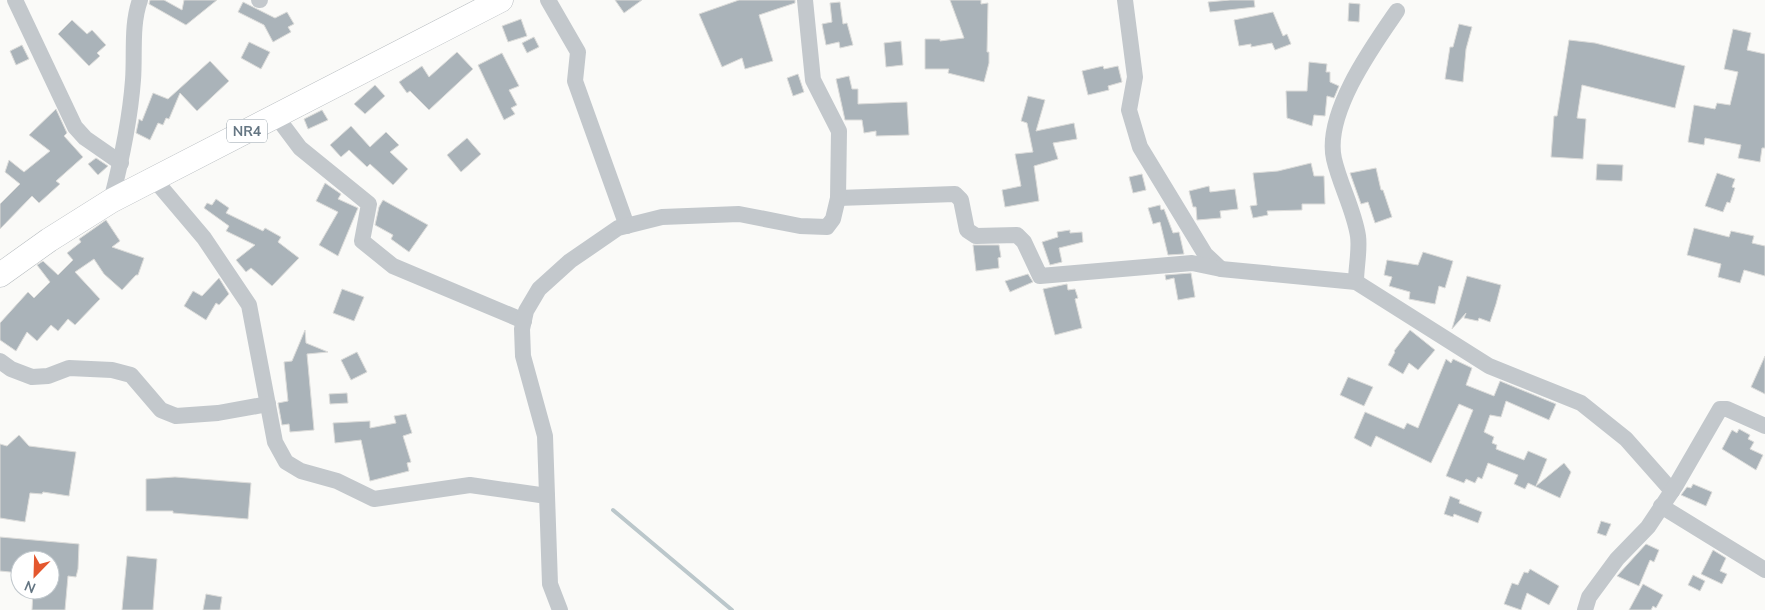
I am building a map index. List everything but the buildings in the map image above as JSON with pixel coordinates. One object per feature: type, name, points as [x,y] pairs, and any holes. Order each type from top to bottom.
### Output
[{"type":"highway","name":"NR4","points":[[0,275],[111,201],[500,0]]},
{"type":"street","points":[[15,0],[75,127],[84,138],[121,163]]},
{"type":"street","points":[[111,201],[121,163],[133,81],[135,27],[140,0]]},
{"type":"street","points":[[548,0],[578,52],[575,81],[626,226]]},
{"type":"street","points":[[560,610],[550,584],[545,436],[522,356],[526,312],[539,289],[570,260],[618,228],[662,217],[739,214],[800,226],[827,227],[833,220],[838,198],[839,131],[813,80],[806,0]]},
{"type":"street","points":[[1126,0],[1135,77],[1129,110],[1140,147],[1205,254],[1220,269]]},
{"type":"street","points":[[1356,282],[1358,237],[1334,158],[1334,135],[1338,115],[1352,85],[1372,47],[1397,11]]},
{"type":"street","points":[[276,116],[300,148],[369,204],[362,241],[393,266],[524,321]]},
{"type":"street","points":[[154,179],[204,238],[249,305],[275,442],[286,462],[301,471],[337,481],[374,499],[470,485],[547,496]]},
{"type":"street","points":[[838,198],[955,194],[962,200],[968,230],[976,236],[1017,235],[1024,242],[1040,276],[1192,263],[1220,269],[1356,282],[1488,366],[1581,403],[1626,439],[1672,491]]},
{"type":"street","points":[[0,361],[11,369],[32,377],[48,376],[69,368],[112,370],[131,375],[162,410],[176,416],[218,413],[268,404]]},
{"type":"street","points":[[1585,610],[1589,597],[1617,559],[1648,526],[1662,506],[1720,409],[1727,409],[1765,426]]},
{"type":"street","points":[[1662,506],[1765,570]]},
{"type":"waterway","points":[[613,510],[732,610]]}]
